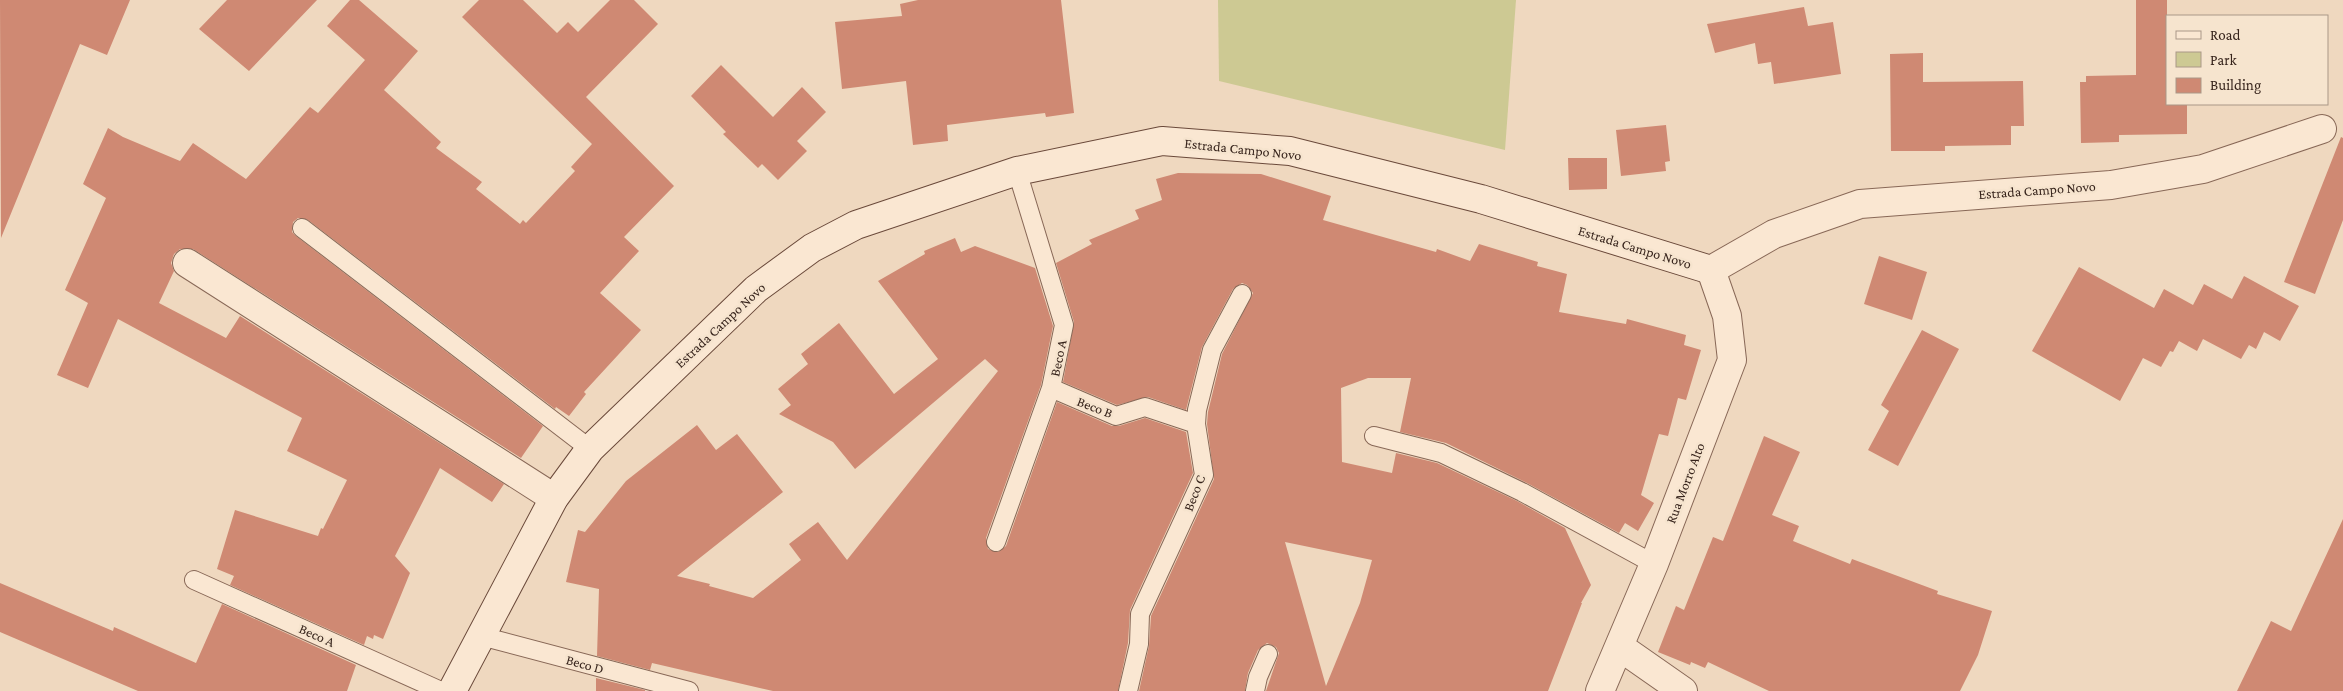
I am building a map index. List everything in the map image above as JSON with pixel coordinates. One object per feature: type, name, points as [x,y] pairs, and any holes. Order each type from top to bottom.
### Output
[{"type":"street","name":"Estrada Campo Novo","points":[[452,691],[554,498],[590,449],[756,288],[812,248],[856,225],[1018,171],[1162,141],[1290,151],[1481,199],[1711,270],[1774,234],[1860,204],[2111,185],[2203,169],[2322,129]]},
{"type":"street","points":[[187,263],[554,498]]},
{"type":"street","name":"Rua Morro Alto","points":[[1600,691],[1654,564],[1732,360],[1728,316],[1711,270]]},
{"type":"street","points":[[1620,647],[1683,691]]},
{"type":"lane","name":"Beco A","points":[[996,542],[1051,388],[1064,325],[1018,171]]},
{"type":"lane","points":[[302,228],[590,449]]},
{"type":"lane","name":"Beco C","points":[[1128,691],[1139,644],[1140,614],[1204,475],[1196,424],[1197,410],[1212,350],[1242,294]]},
{"type":"lane","name":"Beco B","points":[[1051,388],[1116,416],[1145,407],[1196,424]]},
{"type":"lane","points":[[1374,436],[1441,453],[1522,492],[1654,564]]},
{"type":"lane","name":"Beco A","points":[[194,580],[441,691]]},
{"type":"lane","name":"Beco D","points":[[481,636],[688,691]]},
{"type":"lane","points":[[1256,691],[1258,677],[1268,654]]},
{"type":"green space","points":[[1218,0],[1516,0],[1505,150],[1219,81]]},
{"type":"building","points":[[0,0],[130,0],[107,55],[80,44],[1,238]]},
{"type":"building","points":[[227,0],[317,0],[249,71],[199,29]]},
{"type":"building","points":[[350,0],[359,0],[418,51],[384,90],[441,142],[436,148],[482,182],[476,189],[520,224],[523,220],[526,223],[575,171],[571,167],[592,144],[462,17],[479,0],[523,0],[557,33],[568,22],[578,32],[610,0],[634,0],[658,24],[586,97],[674,186],[624,237],[639,251],[600,293],[641,330],[584,392],[586,394],[569,416],[556,407],[555,409],[308,220],[298,218],[293,222],[292,232],[296,236],[543,426],[521,458],[193,249],[180,249],[174,254],[171,263],[174,271],[159,303],[226,338],[240,316],[504,484],[492,502],[440,468],[395,556],[410,573],[383,639],[374,635],[373,639],[367,636],[364,645],[230,585],[234,576],[217,569],[235,510],[318,536],[321,528],[323,529],[347,480],[287,451],[302,418],[118,319],[88,388],[57,375],[88,303],[65,290],[106,198],[83,184],[108,128],[123,137],[180,161],[193,143],[246,179],[310,107],[318,113],[365,60],[327,26]]},
{"type":"building","points":[[918,0],[1061,0],[1074,113],[1046,117],[1045,113],[947,125],[948,141],[913,145],[906,81],[842,89],[835,22],[902,16],[900,4]]},
{"type":"building","points":[[2136,0],[2167,0],[2166,105],[2187,105],[2187,134],[2119,135],[2119,142],[2081,143],[2080,82],[2086,82],[2086,76],[2136,75]]},
{"type":"building","points":[[1804,7],[1808,26],[1833,22],[1841,74],[1774,84],[1771,62],[1758,64],[1755,43],[1715,53],[1707,24]]},
{"type":"building","points":[[1923,53],[1923,82],[2023,81],[2024,126],[2011,126],[2011,145],[1945,146],[1945,151],[1891,151],[1890,54]]},
{"type":"building","points":[[721,65],[773,117],[802,87],[826,112],[797,141],[807,151],[778,180],[762,164],[758,168],[723,134],[726,132],[691,96]]},
{"type":"building","points":[[1666,125],[1670,161],[1665,162],[1666,171],[1621,176],[1616,130]]},
{"type":"building","points":[[2341,137],[2343,138],[2343,220],[2315,294],[2284,282]]},
{"type":"building","points":[[1568,158],[1607,158],[1607,189],[1569,190]]},
{"type":"building","points":[[1178,173],[1261,174],[1331,196],[1323,220],[1436,252],[1437,249],[1470,261],[1479,244],[1538,262],[1537,266],[1567,274],[1559,312],[1626,324],[1627,319],[1686,335],[1684,345],[1701,350],[1686,400],[1678,398],[1668,436],[1659,434],[1641,495],[1654,503],[1638,531],[1625,523],[1619,533],[1527,483],[1446,443],[1400,432],[1411,378],[1368,378],[1341,388],[1342,462],[1392,473],[1396,453],[1437,463],[1517,501],[1565,528],[1591,585],[1581,603],[1548,691],[1266,691],[1279,653],[1276,647],[1267,643],[1258,650],[1248,673],[1245,691],[1139,691],[1149,646],[1151,616],[1214,479],[1207,424],[1208,412],[1222,354],[1253,293],[1247,285],[1242,283],[1233,289],[1202,347],[1186,410],[1148,397],[1117,405],[1063,382],[1074,322],[1056,263],[1092,244],[1089,240],[1139,219],[1135,210],[1162,200],[1156,179]],"holes":[[[1285,542],[1372,560],[1360,603],[1326,686]]]},
{"type":"building","points":[[955,238],[961,252],[975,246],[1035,268],[1053,326],[1041,385],[986,538],[988,549],[998,552],[1006,546],[1057,402],[1112,426],[1119,426],[1145,418],[1186,432],[1193,473],[1130,610],[1128,643],[1118,691],[773,691],[652,663],[650,670],[597,656],[599,589],[566,582],[578,530],[585,532],[626,481],[697,425],[716,450],[737,434],[783,492],[677,576],[753,598],[801,560],[789,544],[818,522],[847,560],[998,371],[985,359],[855,469],[833,442],[779,414],[791,405],[778,389],[808,364],[801,354],[839,323],[894,394],[938,359],[878,281],[925,254],[924,251]]},
{"type":"building","points":[[1879,256],[1927,272],[1912,320],[1864,304]]},
{"type":"building","points":[[2079,267],[2154,308],[2164,289],[2193,305],[2204,284],[2232,299],[2244,276],[2299,306],[2280,341],[2264,332],[2256,349],[2249,345],[2241,359],[2203,339],[2197,351],[2179,341],[2173,352],[2170,351],[2161,367],[2143,358],[2120,401],[2032,351]]},
{"type":"building","points":[[1922,330],[1959,349],[1898,466],[1868,450],[1889,411],[1881,405]]},
{"type":"building","points":[[1764,436],[1800,452],[1772,515],[1799,526],[1793,541],[1850,564],[1852,559],[1938,591],[1937,594],[1992,611],[1978,655],[1960,691],[1769,691],[1708,662],[1705,668],[1691,662],[1690,665],[1658,652],[1676,606],[1684,610],[1713,537],[1723,541]]},
{"type":"building","points":[[2343,519],[2343,691],[2237,691],[2271,621],[2291,631]]},
{"type":"building","points":[[0,583],[113,631],[114,627],[196,663],[222,604],[356,665],[347,691],[138,691],[0,632]]},
{"type":"building","points":[[596,678],[645,690],[645,691],[596,691]]}]
